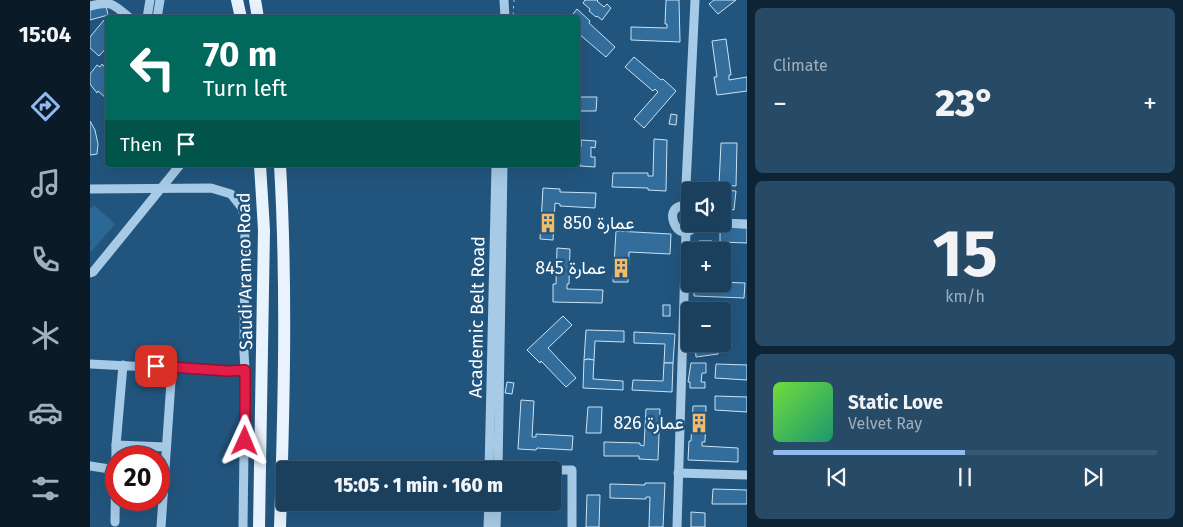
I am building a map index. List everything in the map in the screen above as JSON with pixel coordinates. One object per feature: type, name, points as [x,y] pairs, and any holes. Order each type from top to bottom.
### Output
[{"type":"main road","points":[[237,0],[240,15]]},
{"type":"main road","points":[[254,0],[257,15]]},
{"type":"main road","name":"Saudi Aramco Road","points":[[259,527],[264,230],[260,167]]},
{"type":"main road","points":[[280,167],[284,220],[285,361],[280,527]]},
{"type":"street","points":[[148,15],[150,0]]},
{"type":"street","points":[[158,15],[160,0]]},
{"type":"street","points":[[499,0],[500,15]]},
{"type":"street","points":[[504,0],[505,15]]},
{"type":"street","points":[[688,182],[695,0]]},
{"type":"street","points":[[90,6],[107,2],[113,4],[126,15]]},
{"type":"street","points":[[90,273],[93,272],[178,167]]},
{"type":"street","name":"Academic Belt Road","points":[[489,461],[496,167]]},
{"type":"street","name":"Academic Belt Road","points":[[498,461],[502,167]]},
{"type":"street","points":[[90,189],[211,188],[231,194],[242,208],[245,219],[243,527]]},
{"type":"street","points":[[681,207],[674,212],[672,219],[678,230],[681,230]]},
{"type":"street","points":[[731,225],[747,224]]},
{"type":"street","points":[[677,527],[686,232]]},
{"type":"street","points":[[90,364],[123,364],[228,371],[245,370]]},
{"type":"street","points":[[123,364],[116,445],[141,446]]},
{"type":"street","points":[[166,446],[172,367]]},
{"type":"street","points":[[90,466],[105,468]]},
{"type":"street","points":[[561,470],[572,470],[572,527]]},
{"type":"street","points":[[678,473],[747,475]]},
{"type":"street","points":[[115,511],[115,522]]},
{"type":"street","points":[[161,527],[162,511]]},
{"type":"street","points":[[488,527],[489,511]]},
{"type":"street","points":[[496,527],[497,511]]},
{"type":"path","points":[[512,15],[514,0]]},
{"type":"shaded area","points":[[94,205],[115,224],[90,253],[90,209]]},
{"type":"building","points":[[585,0],[598,0],[604,7],[607,4],[611,8],[602,20],[589,11],[590,9],[583,3]]},
{"type":"building","points":[[666,0],[679,0],[680,42],[631,40],[631,27],[667,28],[667,24],[665,24]]},
{"type":"building","points":[[714,0],[736,0],[718,14],[709,4]]},
{"type":"building","points":[[106,6],[108,15],[90,20],[90,10]]},
{"type":"building","points":[[577,9],[615,47],[606,57],[580,35],[580,15],[572,15]]},
{"type":"building","points":[[105,21],[105,49],[99,56],[90,48],[90,37]]},
{"type":"building","points":[[726,39],[731,75],[729,75],[729,80],[747,77],[747,91],[717,95],[714,77],[717,77],[712,41]]},
{"type":"building","points":[[634,57],[676,91],[644,128],[634,119],[658,92],[655,89],[653,91],[625,67]]},
{"type":"building","points":[[102,64],[105,68],[105,97],[98,91],[97,93],[90,84],[90,74],[97,65],[100,67]]},
{"type":"building","points":[[580,97],[597,97],[596,111],[580,111]]},
{"type":"building","points":[[671,114],[677,115],[676,125],[669,124]]},
{"type":"building","points":[[90,121],[95,130],[98,144],[97,154],[90,155]]},
{"type":"building","points":[[654,139],[667,140],[666,191],[648,190],[648,188],[612,187],[613,173],[648,173],[648,176],[653,176]]},
{"type":"building","points":[[581,140],[596,141],[595,148],[591,147],[591,157],[595,157],[595,167],[580,166]]},
{"type":"building","points":[[721,143],[737,143],[736,186],[731,186],[731,182],[719,182]]},
{"type":"building","name":"عمارة 850","points":[[543,188],[560,189],[560,192],[596,193],[595,208],[560,206],[560,204],[555,203],[553,240],[540,239]]},
{"type":"building","points":[[731,191],[736,191],[734,210],[731,210]]},
{"type":"building","points":[[731,227],[747,228],[747,243],[720,242],[720,232],[731,232]]},
{"type":"building","name":"عمارة 845","points":[[616,231],[671,234],[670,254],[629,252],[628,282],[613,282]]},
{"type":"building","points":[[557,248],[570,249],[569,284],[567,284],[567,289],[603,290],[602,303],[553,302],[553,284],[556,284]]},
{"type":"building","points":[[731,282],[745,283],[744,298],[694,296],[694,292],[731,292]]},
{"type":"building","points":[[663,305],[670,305],[670,316],[663,316]]},
{"type":"building","points":[[563,316],[572,325],[548,348],[576,378],[566,387],[541,361],[540,363],[527,350]]},
{"type":"building","points":[[586,330],[624,331],[624,342],[595,341],[594,360],[584,360]]},
{"type":"building","points":[[634,332],[675,334],[673,363],[664,363],[665,344],[634,343]]},
{"type":"building","points":[[696,352],[718,352],[718,354],[696,357]]},
{"type":"building","points":[[584,360],[594,360],[593,379],[623,381],[623,390],[583,388]]},
{"type":"building","points":[[664,363],[673,363],[672,392],[632,390],[633,380],[663,381]]},
{"type":"building","points":[[691,363],[706,363],[706,373],[702,373],[701,382],[705,382],[705,388],[690,388],[690,382],[688,382]]},
{"type":"building","points":[[716,364],[747,365],[747,380],[715,378]]},
{"type":"building","points":[[507,382],[514,383],[512,394],[505,393]]},
{"type":"building","points":[[715,396],[747,397],[747,412],[715,410]]},
{"type":"building","points":[[521,400],[534,401],[532,437],[536,437],[536,434],[573,436],[572,450],[518,449]]},
{"type":"building","name":"عمارة 826","points":[[693,406],[706,406],[705,442],[702,442],[702,446],[738,448],[738,462],[688,460]]},
{"type":"building","points":[[588,407],[602,407],[601,433],[586,433]]},
{"type":"building","points":[[646,409],[660,409],[658,460],[639,459],[639,456],[604,456],[604,442],[640,443],[640,445],[644,446]]},
{"type":"building","points":[[645,483],[665,483],[663,527],[649,527],[650,497],[646,497],[646,499],[610,498],[610,484],[645,485]]},
{"type":"building","points":[[713,489],[747,490],[747,504],[712,504]]},
{"type":"building","points":[[587,495],[600,495],[599,527],[586,527]]},
{"type":"building","points":[[691,512],[705,513],[705,527],[691,527]]},
{"type":"place","name":"عمارة 850","points":[[548,223]]},
{"type":"place","name":"عمارة 845","points":[[621,268]]},
{"type":"place","name":"عمارة 826","points":[[699,423]]},
{"type":"route","points":[[156,366],[228,371],[245,370],[245,441]]}]
